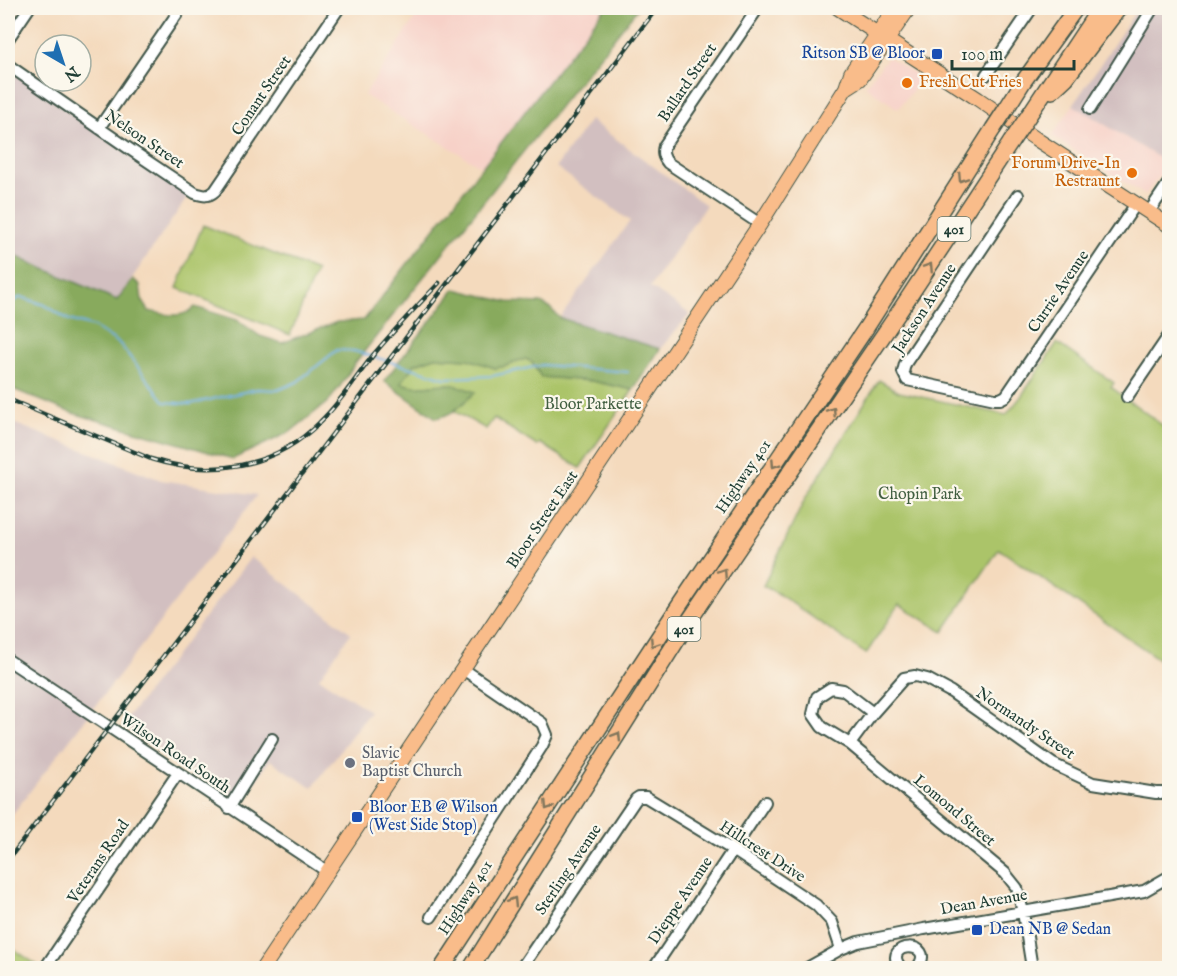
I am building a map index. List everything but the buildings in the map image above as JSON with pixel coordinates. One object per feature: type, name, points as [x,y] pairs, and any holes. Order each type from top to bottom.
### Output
[{"type":"highway","points":[[1023,82],[1066,8]]},
{"type":"highway","name":"Highway 401","points":[[442,969],[679,606],[866,328],[1023,82],[1076,8]]},
{"type":"highway","name":"401","points":[[471,969],[689,621],[897,315],[1100,8]]},
{"type":"highway","points":[[1030,114],[1066,78],[1119,8]]},
{"type":"main road","points":[[838,8],[1170,226]]},
{"type":"main road","name":"Bloor Street East","points":[[264,969],[760,224],[846,88],[860,79],[895,8]]},
{"type":"main road","name":"Bloor Street East","points":[[882,37],[909,8]]},
{"type":"street","points":[[8,39],[29,8]]},
{"type":"street","points":[[99,128],[181,8]]},
{"type":"street","name":"Conant Street","points":[[205,196],[215,191],[339,8]]},
{"type":"street","name":"Ballard Street","points":[[758,8],[664,146],[663,155],[668,163],[760,224]]},
{"type":"street","points":[[986,75],[1032,8]]},
{"type":"street","points":[[1090,109],[1153,8]]},
{"type":"street","name":"Nelson Street","points":[[8,65],[195,193],[205,196]]},
{"type":"street","points":[[1149,212],[1170,181]]},
{"type":"street","name":"Jackson Avenue","points":[[1006,396],[995,399],[907,380],[903,372],[905,364],[1018,195]]},
{"type":"street","name":"Currie Avenue","points":[[1006,396],[1136,204]]},
{"type":"street","points":[[1127,397],[1170,334]]},
{"type":"street","name":"Wilson Road South","points":[[8,660],[328,872]]},
{"type":"street","points":[[431,917],[547,735],[542,723],[463,669]]},
{"type":"street","name":"Normandy Street","points":[[873,713],[904,678],[915,676],[951,692],[1053,764],[1093,783],[1156,793],[1170,793]]},
{"type":"street","name":"Lomond Street","points":[[873,713],[843,690],[831,688],[817,697],[813,714],[822,727],[849,744],[1005,873],[1017,888],[1032,969]]},
{"type":"street","points":[[849,744],[873,713]]},
{"type":"street","points":[[229,808],[272,739]]},
{"type":"street","name":"Veterans Road","points":[[45,969],[178,773]]},
{"type":"street","name":"Hillcrest Drive","points":[[646,797],[734,850],[816,905],[832,922],[841,949]]},
{"type":"street","name":"Sterling Avenue","points":[[522,967],[636,799],[646,797]]},
{"type":"street","name":"Dieppe Avenue","points":[[654,969],[765,802]]},
{"type":"street","name":"Dean Avenue","points":[[807,969],[858,942],[1144,891],[1170,876]]},
{"type":"street","points":[[901,969],[897,962],[898,954],[907,946],[915,948],[921,954],[921,962],[917,969]]},
{"type":"shaded area","points":[[422,8],[607,8],[485,169],[364,95]]},
{"type":"shaded area","points":[[1138,8],[1169,8],[1169,164],[1073,105]]},
{"type":"shaded area","points":[[888,57],[922,79],[898,109],[865,86]]},
{"type":"shaded area","points":[[8,69],[33,86],[33,93],[42,93],[189,195],[117,300],[8,251]]},
{"type":"shaded area","points":[[1073,105],[1169,164],[1145,195],[1052,136]]},
{"type":"shaded area","points":[[590,120],[706,205],[650,287],[690,314],[660,349],[560,318],[630,221],[556,167]]},
{"type":"shaded area","points":[[8,421],[161,480],[257,495],[8,820]]},
{"type":"shaded area","points":[[251,557],[351,633],[319,678],[370,711],[312,788],[270,760],[241,803],[122,725]]},
{"type":"green space","points":[[605,8],[638,8],[355,363],[329,401],[290,432],[233,459],[69,412],[8,387],[8,251],[117,300],[133,279],[140,285],[142,300],[149,311],[179,315],[195,307],[237,320],[260,336],[282,343],[337,322],[364,320]]},
{"type":"green space","points":[[203,225],[316,271],[290,335],[177,288]]},
{"type":"green space","points":[[455,289],[508,302],[541,303],[560,318],[660,349],[633,390],[592,381],[541,377],[532,362],[526,359],[495,368],[468,359],[435,357],[415,364],[401,383],[419,386],[448,384],[475,392],[453,412],[436,418],[384,381]]},
{"type":"green space","name":"Chopin Park","points":[[1057,343],[1114,383],[1111,387],[1169,429],[1169,666],[999,549],[943,632],[899,604],[866,654],[777,593],[763,586],[806,497],[879,380],[899,392],[1006,415]]},
{"type":"green space","name":"Bloor Parkette","points":[[435,357],[468,359],[495,368],[526,359],[532,362],[541,377],[592,381],[633,390],[580,468],[540,443],[537,446],[494,418],[486,429],[454,411],[475,392],[449,384],[413,387],[400,383],[415,364]]},
{"type":"green space","points":[[8,945],[40,967],[8,968]]},
{"type":"waterway","points":[[8,304],[21,297],[45,305],[69,320],[94,327],[119,343],[165,402],[190,404],[257,389],[278,390],[297,382],[337,350],[354,351],[445,378],[492,376],[543,365],[628,372]]},
{"type":"railway","points":[[8,860],[657,8]]},
{"type":"railway","points":[[8,399],[151,459],[196,468],[241,465],[283,450],[302,438],[320,422],[374,354],[439,283]]},
{"type":"place","name":"Ritson SB @ Bloor","points":[[937,54]]},
{"type":"place","name":"Fresh Cut Fries","points":[[907,83]]},
{"type":"place","name":"Forum Drive-In Restraunt","points":[[1132,173]]},
{"type":"place","name":"Slavic Baptist Church","points":[[350,763]]},
{"type":"place","name":"Bloor EB @ Wilson (West Side Stop)","points":[[357,817]]},
{"type":"place","name":"Dean NB @ Sedan","points":[[977,930]]}]
